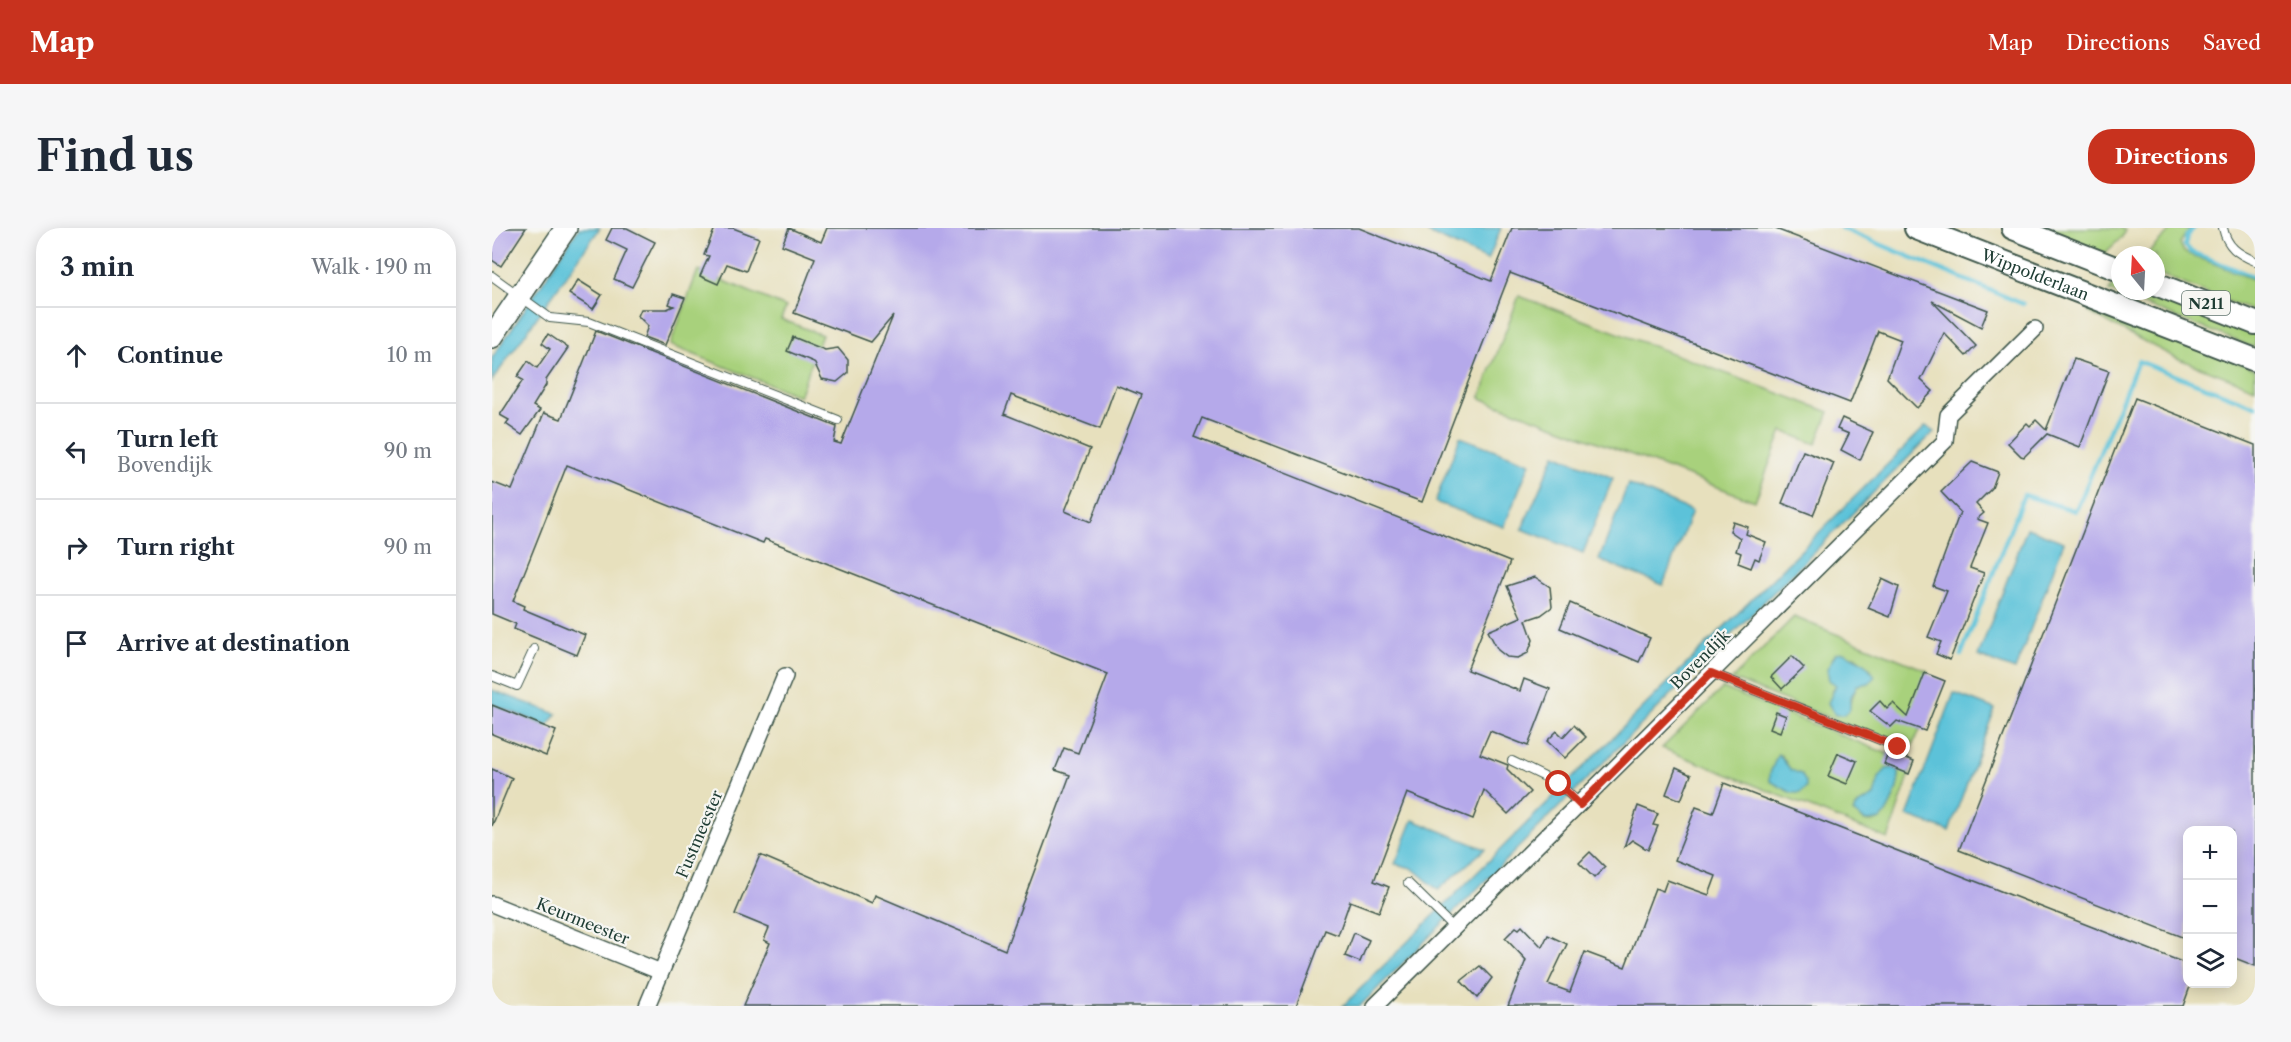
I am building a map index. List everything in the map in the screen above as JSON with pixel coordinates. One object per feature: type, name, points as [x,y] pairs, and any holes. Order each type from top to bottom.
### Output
[{"type":"main road","points":[[492,337],[566,228]]},
{"type":"main road","name":"Wippolderlaan","points":[[1916,228],[2255,360]]},
{"type":"main road","points":[[2013,228],[2111,266]]},
{"type":"main road","name":"N211","points":[[2165,288],[2255,323]]},
{"type":"street","name":"Bovendijk","points":[[1375,1006],[1452,925],[1577,801],[1711,673],[1945,441],[1948,415],[2035,329]]},
{"type":"street","name":"Fustmeester","points":[[646,1006],[785,676]]},
{"type":"street","name":"Keurmeester","points":[[492,904],[661,972]]},
{"type":"lane","points":[[2223,228],[2234,250],[2255,261]]},
{"type":"lane","points":[[492,276],[550,318],[589,322],[838,420]]},
{"type":"lane","points":[[492,676],[517,686],[534,649]]},
{"type":"lane","points":[[1711,673],[1898,747]]},
{"type":"lane","points":[[1512,761],[1559,784],[1577,801]]},
{"type":"lane","points":[[1408,883],[1452,925]]},
{"type":"green space","points":[[2040,228],[2119,228],[2125,230],[2122,237],[2105,253]]},
{"type":"green space","points":[[2173,228],[2190,228],[2180,243],[2184,252],[2255,280],[2255,312],[2165,277],[2165,246],[2155,246]]},
{"type":"green space","points":[[698,270],[786,307],[781,319],[822,335],[799,396],[670,345]]},
{"type":"green space","points":[[2165,295],[2255,330],[2255,348],[2132,300],[2165,300]]},
{"type":"green space","points":[[1519,296],[1829,412],[1816,444],[1782,431],[1755,501],[1480,398]]},
{"type":"green space","points":[[2093,307],[2255,369],[2255,388],[2174,357],[2088,312]]},
{"type":"green space","points":[[1794,617],[1928,671],[1909,717],[1920,730],[1910,750],[1732,679]],"holes":[[[1835,655],[1855,656],[1871,669],[1869,683],[1857,685],[1849,706],[1831,693],[1836,685],[1831,659]]]},
{"type":"green space","points":[[1723,688],[1913,764],[1888,839],[1662,748]],"holes":[[[1781,755],[1791,771],[1801,774],[1770,781],[1776,758]],[[1899,772],[1894,796],[1879,819],[1872,822],[1865,821],[1853,812],[1859,804],[1874,796],[1879,778]]]},
{"type":"water","points":[[579,228],[600,228],[492,381],[492,358]]},
{"type":"water","points":[[1430,228],[1501,228],[1488,260],[1428,233]]},
{"type":"water","points":[[1926,426],[1934,432],[1360,1006],[1343,1006]]},
{"type":"water","points":[[1460,437],[1530,463],[1504,527],[1435,502]]},
{"type":"water","points":[[1555,454],[1613,478],[1583,553],[1522,529]]},
{"type":"water","points":[[1628,484],[1692,511],[1663,585],[1599,560]]},
{"type":"water","points":[[2027,528],[2064,542],[2015,670],[1978,656]]},
{"type":"water","points":[[1844,652],[1865,663],[1875,676],[1869,683],[1857,685],[1850,699],[1850,709],[1843,715],[1835,715],[1828,703],[1836,685],[1829,680],[1827,669],[1836,653]]},
{"type":"water","points":[[492,690],[557,714],[548,726],[492,704]]},
{"type":"water","points":[[1954,693],[1995,709],[1949,831],[1907,816]]},
{"type":"water","points":[[1778,754],[1791,770],[1801,774],[1806,782],[1806,788],[1801,793],[1792,793],[1770,781],[1770,773]]},
{"type":"water","points":[[1893,768],[1899,772],[1899,778],[1888,810],[1881,820],[1865,821],[1853,812],[1859,804],[1874,796],[1879,778],[1886,769]]},
{"type":"water","points":[[1413,820],[1485,849],[1438,890],[1412,868],[1395,864]]},
{"type":"building","points":[[496,228],[526,228],[501,266],[492,260],[492,233]]},
{"type":"building","points":[[612,228],[627,228],[655,242],[632,287],[614,279],[627,250],[606,240]]},
{"type":"building","points":[[715,228],[733,228],[759,238],[746,271],[727,264],[718,284],[700,276],[709,256],[704,255]]},
{"type":"building","points":[[789,228],[821,242],[827,228],[1359,228],[1491,281],[1512,228],[1773,228],[1988,310],[1981,327],[1932,301],[1976,346],[1966,356],[1944,333],[1921,380],[1933,391],[1917,408],[1887,378],[1901,340],[1878,331],[1850,403],[1510,273],[1422,502],[1202,418],[1194,437],[1510,562],[1467,670],[1520,691],[1524,679],[1550,689],[1528,746],[1490,731],[1480,754],[1508,765],[1507,769],[1530,792],[1508,814],[1484,790],[1473,819],[1407,793],[1374,881],[1389,887],[1379,912],[1350,901],[1338,935],[1325,930],[1296,1006],[743,1006],[770,943],[764,940],[769,928],[735,914],[760,855],[872,903],[875,895],[1005,950],[1070,775],[1055,770],[1064,748],[1078,753],[1108,674],[765,539],[763,543],[567,465],[513,601],[524,606],[523,609],[585,635],[577,655],[514,629],[516,624],[492,614],[492,482],[512,490],[544,413],[561,419],[596,331],[837,427],[834,442],[841,444],[893,316],[871,342],[794,313],[815,258],[782,245]],"holes":[[[1116,385],[1141,395],[1091,522],[1065,511],[1090,449],[1004,414],[1011,395],[1100,429]]]},
{"type":"building","points":[[578,280],[602,295],[593,309],[569,294]]},
{"type":"building","points":[[673,294],[685,298],[665,345],[644,337],[648,326],[638,316],[641,309],[667,309],[674,306],[669,304]]},
{"type":"building","points":[[548,334],[568,348],[546,380],[546,385],[533,406],[540,410],[522,435],[506,424],[509,420],[500,415],[523,380],[517,377],[528,361],[537,368],[550,349],[542,343]]},
{"type":"building","points":[[793,337],[825,350],[838,348],[848,360],[848,373],[837,382],[822,379],[814,362],[787,351]]},
{"type":"building","points":[[2074,359],[2109,371],[2080,447],[2047,434],[2024,457],[2021,456],[2008,443],[2027,423],[2030,426],[2036,420],[2046,430]]},
{"type":"building","points":[[2135,398],[2255,445],[2255,966],[2237,959],[2237,826],[2183,826],[2183,937],[1959,850]]},
{"type":"building","points":[[1842,418],[1873,432],[1860,460],[1841,450],[1849,434],[1837,429]]},
{"type":"building","points":[[1803,451],[1834,463],[1813,515],[1782,503]]},
{"type":"building","points":[[1972,462],[1998,472],[1992,488],[1976,504],[1984,513],[1977,519],[1988,523],[1970,568],[1984,573],[1950,660],[1936,654],[1941,642],[1928,637],[1947,591],[1933,586],[1960,512],[1941,492]]},
{"type":"building","points":[[1733,522],[1748,527],[1746,534],[1766,542],[1759,560],[1755,558],[1751,568],[1738,563],[1741,553],[1736,551],[1740,538],[1730,531]]},
{"type":"building","points":[[1535,577],[1550,587],[1552,607],[1541,615],[1526,620],[1533,640],[1528,653],[1518,658],[1507,657],[1498,650],[1488,631],[1521,617],[1507,586]]},
{"type":"building","points":[[1882,579],[1899,587],[1890,617],[1868,608]]},
{"type":"building","points":[[1570,603],[1650,638],[1639,662],[1560,628]]},
{"type":"building","points":[[1792,656],[1804,668],[1782,689],[1771,677]]},
{"type":"building","points":[[1925,673],[1945,681],[1925,731],[1897,721],[1891,727],[1870,711],[1880,701],[1887,709],[1893,703],[1908,717]]},
{"type":"building","points":[[492,705],[556,731],[546,756],[492,734]]},
{"type":"building","points":[[1776,712],[1786,716],[1780,732],[1770,728]]},
{"type":"building","points":[[1574,725],[1586,737],[1565,758],[1547,741],[1557,731],[1563,737]]},
{"type":"building","points":[[1889,751],[1914,761],[1909,774],[1884,764]]},
{"type":"building","points":[[1838,753],[1857,761],[1847,784],[1828,776]]},
{"type":"building","points":[[1676,768],[1691,775],[1681,800],[1666,794]]},
{"type":"building","points":[[492,769],[512,778],[492,826]]},
{"type":"building","points":[[1724,783],[2183,962],[2183,988],[2190,988],[2183,1006],[1508,1006],[1526,960],[1505,938],[1516,927],[1519,929],[1522,926],[1542,947],[1548,935],[1567,944],[1548,984],[1570,992],[1585,952],[1625,967],[1655,888],[1663,891],[1667,880],[1709,895],[1716,876],[1675,860],[1696,807],[1713,813]]},
{"type":"building","points":[[1638,806],[1658,814],[1653,825],[1658,826],[1648,850],[1632,840],[1624,847]]},
{"type":"building","points":[[1590,852],[1605,867],[1594,878],[1579,863]]},
{"type":"building","points":[[1354,933],[1369,940],[1360,962],[1345,956]]},
{"type":"building","points":[[1480,966],[1492,978],[1477,998],[1461,981]]},
{"type":"waterway","points":[[1841,228],[2023,304]]},
{"type":"waterway","points":[[2194,228],[2187,235],[2185,245],[2191,252],[2255,277]]},
{"type":"waterway","points":[[1961,655],[2024,495],[2076,511],[2138,361],[2255,406]]},
{"type":"route","points":[[1559,784],[1580,805],[1711,673],[1898,747]]}]
